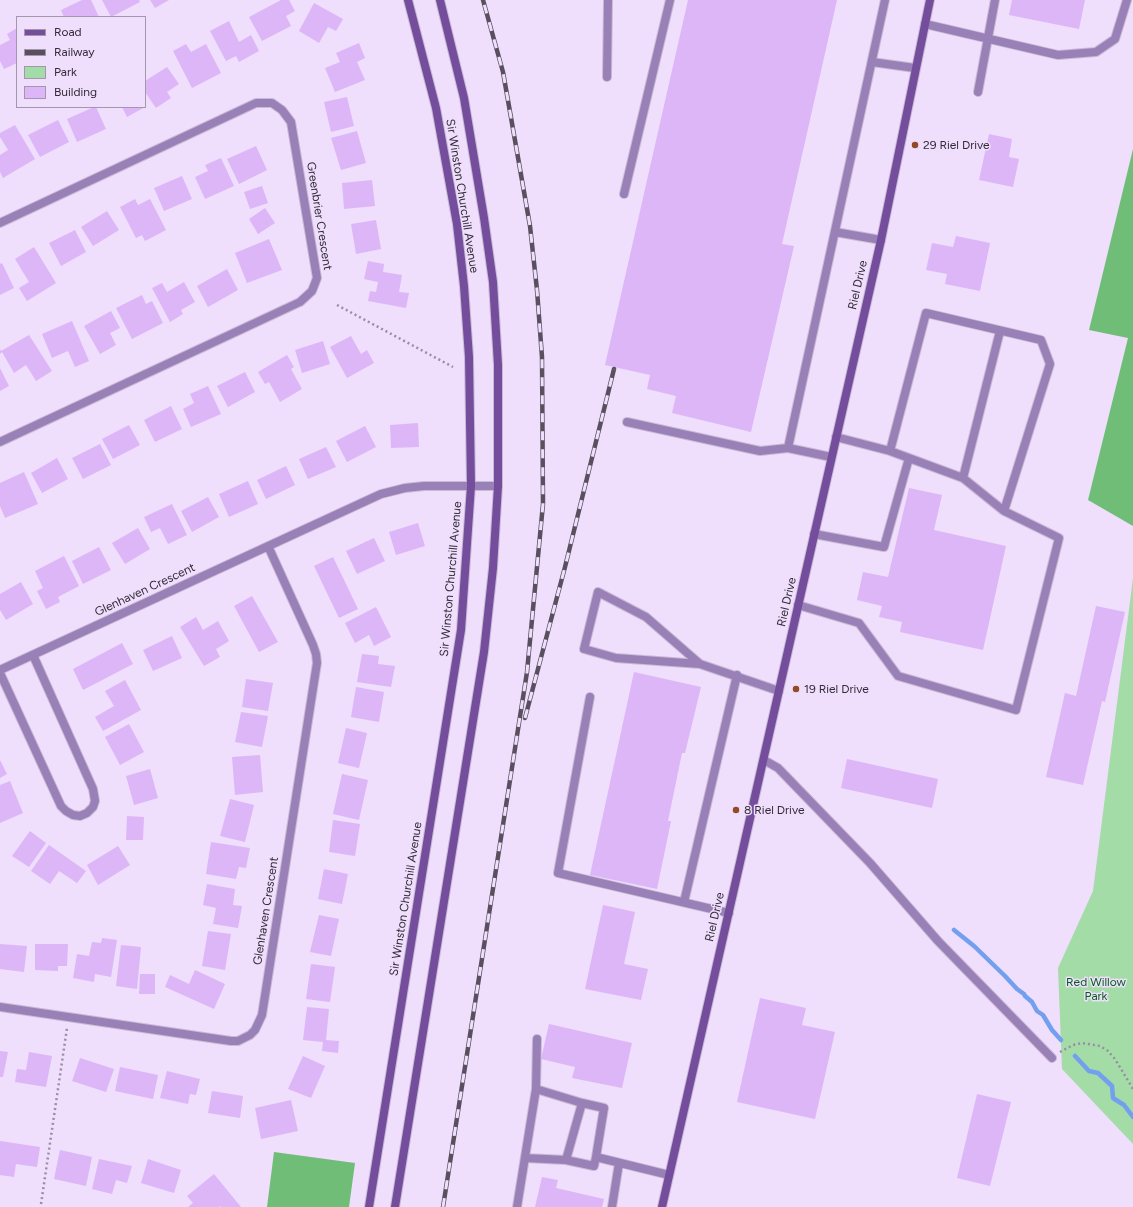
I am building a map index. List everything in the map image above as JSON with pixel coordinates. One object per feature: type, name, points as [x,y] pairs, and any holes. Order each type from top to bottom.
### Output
[{"type":"main road","name":"Sir Winston Churchill Avenue","points":[[369,1207],[461,630],[470,486],[469,357],[464,286],[457,224],[436,108],[408,0]]},
{"type":"main road","name":"Sir Winston Churchill Avenue","points":[[395,1207],[484,652],[493,568],[498,486],[498,365],[493,282],[464,98],[440,0]]},
{"type":"main road","name":"Riel Drive","points":[[662,1207],[881,240],[930,0]]},
{"type":"street","points":[[607,77],[608,0]]},
{"type":"street","points":[[624,194],[670,0]]},
{"type":"street","points":[[788,448],[885,0]]},
{"type":"street","points":[[978,92],[995,0]]},
{"type":"street","points":[[925,24],[1058,55],[1096,52],[1115,39],[1127,0]]},
{"type":"street","points":[[872,62],[915,68]]},
{"type":"street","name":"Greenbrier Crescent","points":[[0,223],[256,104],[272,103],[282,110],[291,122],[317,278],[312,291],[300,302],[0,442]]},
{"type":"street","points":[[835,232],[881,240]]},
{"type":"street","points":[[890,451],[926,313],[1041,340],[1050,364],[1004,511]]},
{"type":"street","points":[[963,478],[1000,331]]},
{"type":"street","points":[[627,422],[760,451],[788,448],[831,457]]},
{"type":"street","points":[[798,605],[859,622],[898,676],[1016,710],[1059,538],[1004,511],[963,478],[890,451],[836,437]]},
{"type":"street","points":[[814,534],[884,547],[909,458]]},
{"type":"street","name":"Glenhaven Crescent","points":[[0,670],[369,499],[393,490],[424,486],[498,486]]},
{"type":"street","name":"Glenhaven Crescent","points":[[0,1007],[231,1041],[238,1041],[250,1035],[259,1024],[262,1015],[317,663],[313,645],[268,546]]},
{"type":"street","points":[[700,664],[646,617],[598,592],[584,649],[616,658],[700,664],[779,691]]},
{"type":"street","points":[[0,673],[61,806],[73,815],[80,816],[93,807],[95,801],[93,789],[33,655]]},
{"type":"street","points":[[684,902],[738,676]]},
{"type":"street","points":[[590,697],[558,873],[729,912]]},
{"type":"street","points":[[764,760],[778,768],[870,864],[938,941],[1052,1058]]},
{"type":"street","points":[[517,1207],[536,1089],[537,1039]]},
{"type":"street","points":[[525,1158],[566,1160],[594,1166],[604,1108],[536,1089]]},
{"type":"street","points":[[566,1160],[582,1103]]},
{"type":"street","points":[[596,1157],[669,1175]]},
{"type":"street","points":[[612,1207],[619,1163]]},
{"type":"path","points":[[337,305],[453,367]]},
{"type":"path","points":[[41,1204],[68,1017]]},
{"type":"path","points":[[1052,1058],[1073,1045],[1082,1043],[1100,1046],[1108,1051],[1115,1059],[1133,1089]]},
{"type":"green space","points":[[1133,149],[1133,526],[1088,500],[1128,338],[1089,330]]},
{"type":"green space","name":"Red Willow Park","points":[[1133,578],[1133,1144],[1062,1069],[1058,968],[1093,891]]},
{"type":"green space","points":[[274,1152],[355,1163],[349,1207],[267,1207]]},
{"type":"building","points":[[82,0],[91,0],[99,16],[64,16],[61,10]]},
{"type":"building","points":[[102,0],[139,0],[140,2],[110,16]]},
{"type":"building","points":[[150,0],[169,0],[155,8]]},
{"type":"building","points":[[281,0],[289,0],[295,11],[286,16],[291,26],[262,41],[249,17]]},
{"type":"building","points":[[688,0],[837,0],[782,244],[794,246],[751,432],[672,413],[676,396],[647,389],[650,375],[605,365]]},
{"type":"building","points":[[1012,0],[1085,0],[1079,29],[1009,15]]},
{"type":"building","points":[[314,3],[343,19],[336,31],[328,27],[319,43],[299,31]]},
{"type":"building","points":[[229,21],[239,42],[251,35],[259,51],[239,62],[236,56],[226,61],[210,31]]},
{"type":"building","points":[[16,29],[16,63],[4,69],[0,61],[0,45],[10,40],[7,34]]},
{"type":"building","points":[[359,43],[365,58],[357,62],[365,80],[335,92],[325,68],[340,62],[336,53]]},
{"type":"building","points":[[186,44],[191,52],[206,44],[221,73],[192,88],[173,51]]},
{"type":"building","points":[[167,67],[179,84],[167,92],[171,98],[156,108],[146,93],[146,80]]},
{"type":"building","points":[[347,97],[354,126],[331,132],[324,102]]},
{"type":"building","points":[[92,108],[96,108],[106,129],[77,142],[67,119]]},
{"type":"building","points":[[122,108],[143,108],[127,117]]},
{"type":"building","points":[[58,120],[69,142],[40,157],[28,135]]},
{"type":"building","points":[[15,125],[35,159],[3,178],[0,172],[0,155],[8,150],[0,137],[0,133]]},
{"type":"building","points":[[357,131],[366,163],[341,170],[331,138]]},
{"type":"building","points":[[989,134],[1012,139],[1009,157],[1019,159],[1013,187],[979,180]]},
{"type":"building","points":[[256,146],[267,170],[239,184],[227,159]]},
{"type":"building","points":[[221,158],[234,186],[205,199],[195,177],[208,171],[205,165]]},
{"type":"building","points":[[182,176],[192,199],[164,211],[154,188]]},
{"type":"building","points":[[372,180],[375,206],[344,209],[342,183]]},
{"type":"building","points":[[262,186],[268,203],[250,209],[244,192]]},
{"type":"building","points":[[135,199],[138,205],[150,199],[166,230],[145,241],[142,235],[136,238],[120,207]]},
{"type":"building","points":[[265,208],[275,223],[258,234],[249,219]]},
{"type":"building","points":[[107,211],[119,230],[93,246],[81,227]]},
{"type":"building","points":[[376,220],[381,249],[356,254],[351,224]]},
{"type":"building","points":[[75,230],[86,252],[61,266],[49,243]]},
{"type":"building","points":[[956,236],[990,243],[980,291],[945,284],[947,274],[926,270],[932,243],[953,247]]},
{"type":"building","points":[[269,239],[282,270],[247,283],[235,253]]},
{"type":"building","points":[[34,247],[56,283],[27,301],[19,288],[29,282],[15,259]]},
{"type":"building","points":[[368,261],[384,264],[383,272],[402,275],[399,292],[409,293],[406,308],[368,301],[370,291],[376,292],[378,282],[364,279]]},
{"type":"building","points":[[2,263],[14,288],[0,295],[0,264]]},
{"type":"building","points":[[227,269],[238,290],[208,307],[197,286]]},
{"type":"building","points":[[184,282],[195,302],[181,310],[183,314],[170,322],[152,288],[162,283],[167,292]]},
{"type":"building","points":[[142,295],[146,304],[152,301],[163,323],[132,339],[116,308]]},
{"type":"building","points":[[111,311],[120,328],[110,333],[116,345],[100,354],[84,326]]},
{"type":"building","points":[[72,321],[89,361],[75,367],[68,351],[52,358],[42,334]]},
{"type":"building","points":[[29,335],[52,371],[36,381],[26,365],[14,373],[2,352],[0,354],[0,349],[1,351]]},
{"type":"building","points":[[351,336],[361,354],[367,350],[374,363],[347,378],[330,347]]},
{"type":"building","points":[[323,341],[330,364],[302,373],[295,350]]},
{"type":"building","points":[[287,355],[294,367],[291,369],[302,389],[280,402],[269,382],[265,384],[258,372]]},
{"type":"building","points":[[0,368],[9,386],[0,391]]},
{"type":"building","points":[[245,372],[255,392],[228,407],[217,386]]},
{"type":"building","points":[[208,386],[221,414],[191,427],[183,409],[194,403],[190,394]]},
{"type":"building","points":[[171,406],[182,429],[155,442],[144,420]]},
{"type":"building","points":[[418,423],[419,447],[391,448],[390,425]]},
{"type":"building","points":[[129,425],[140,445],[113,459],[102,439]]},
{"type":"building","points":[[365,426],[376,447],[347,462],[336,441]]},
{"type":"building","points":[[100,444],[111,465],[83,479],[72,458]]},
{"type":"building","points":[[326,447],[336,467],[308,479],[299,459]]},
{"type":"building","points":[[57,458],[68,479],[42,493],[31,473]]},
{"type":"building","points":[[286,466],[295,485],[266,499],[257,480]]},
{"type":"building","points":[[24,472],[38,504],[5,518],[0,506],[0,483]]},
{"type":"building","points":[[248,481],[258,504],[229,517],[219,494]]},
{"type":"building","points":[[909,488],[942,495],[934,530],[1006,546],[983,650],[900,632],[902,622],[879,617],[882,606],[857,600],[863,572],[888,577]]},
{"type":"building","points":[[208,497],[219,517],[192,532],[181,511]]},
{"type":"building","points":[[172,504],[187,535],[168,544],[160,528],[151,532],[144,517]]},
{"type":"building","points":[[418,523],[425,546],[396,555],[389,532]]},
{"type":"building","points":[[138,528],[150,549],[125,564],[112,543]]},
{"type":"building","points":[[374,538],[385,561],[357,574],[346,551]]},
{"type":"building","points":[[99,547],[111,570],[83,584],[72,561]]},
{"type":"building","points":[[64,556],[79,586],[58,597],[60,602],[46,609],[37,591],[43,588],[35,571]]},
{"type":"building","points":[[333,557],[358,609],[339,618],[314,566]]},
{"type":"building","points":[[21,582],[33,604],[6,620],[0,610],[0,594]]},
{"type":"building","points":[[252,596],[278,642],[259,652],[234,606]]},
{"type":"building","points":[[1096,606],[1125,612],[1105,702],[1102,701],[1083,785],[1046,777],[1065,693],[1076,696]]},
{"type":"building","points":[[376,607],[391,637],[374,646],[369,635],[355,643],[345,623]]},
{"type":"building","points":[[196,617],[203,630],[218,621],[229,641],[216,649],[220,657],[204,666],[180,627]]},
{"type":"building","points":[[172,636],[182,658],[153,671],[143,650]]},
{"type":"building","points":[[122,643],[133,664],[83,690],[73,669]]},
{"type":"building","points":[[362,654],[379,656],[378,664],[395,666],[391,687],[357,682]]},
{"type":"building","points":[[634,672],[701,687],[685,753],[682,753],[668,821],[671,821],[657,889],[590,875]]},
{"type":"building","points":[[246,679],[273,683],[268,711],[242,707]]},
{"type":"building","points":[[125,680],[141,710],[103,731],[95,717],[114,706],[105,691]]},
{"type":"building","points":[[356,687],[384,692],[379,722],[351,717]]},
{"type":"building","points":[[241,712],[268,716],[262,747],[235,742]]},
{"type":"building","points":[[129,724],[144,752],[120,765],[105,737]]},
{"type":"building","points":[[346,728],[367,733],[359,768],[338,763]]},
{"type":"building","points":[[260,755],[263,792],[235,795],[232,757]]},
{"type":"building","points":[[847,759],[938,779],[932,808],[841,788]]},
{"type":"building","points":[[0,760],[7,774],[0,778]]},
{"type":"building","points":[[150,769],[158,798],[134,805],[126,776]]},
{"type":"building","points":[[342,774],[368,780],[359,820],[333,814]]},
{"type":"building","points":[[10,781],[23,813],[0,823],[0,785]]},
{"type":"building","points":[[230,799],[254,805],[245,842],[220,836]]},
{"type":"building","points":[[127,816],[144,817],[143,840],[126,840]]},
{"type":"building","points":[[333,820],[360,824],[355,856],[329,852]]},
{"type":"building","points":[[30,831],[46,843],[29,867],[12,856]]},
{"type":"building","points":[[211,842],[250,848],[246,868],[239,867],[236,879],[206,874]]},
{"type":"building","points":[[49,845],[86,871],[77,883],[59,871],[50,884],[31,871]]},
{"type":"building","points":[[118,846],[130,865],[98,885],[87,865]]},
{"type":"building","points":[[324,869],[348,874],[342,904],[318,899]]},
{"type":"building","points":[[207,884],[235,889],[233,905],[242,906],[238,928],[213,924],[216,908],[203,905]]},
{"type":"building","points":[[603,905],[635,912],[624,964],[648,969],[641,1000],[585,989]]},
{"type":"building","points":[[319,915],[339,919],[331,956],[310,952]]},
{"type":"building","points":[[208,931],[231,934],[225,970],[202,966]]},
{"type":"building","points":[[102,938],[117,940],[111,977],[95,974],[94,982],[73,978],[77,954],[89,956],[92,942],[101,943]]},
{"type":"building","points":[[0,944],[27,946],[24,972],[0,969]]},
{"type":"building","points":[[35,944],[68,944],[67,966],[58,966],[58,971],[35,970]]},
{"type":"building","points":[[121,945],[141,947],[137,989],[116,986]]},
{"type":"building","points":[[311,964],[335,967],[330,1002],[306,999]]},
{"type":"building","points":[[195,970],[225,984],[214,1009],[165,987],[170,975],[189,984]]},
{"type":"building","points":[[140,974],[155,974],[155,994],[139,994]]},
{"type":"building","points":[[760,998],[806,1008],[802,1025],[835,1032],[815,1119],[737,1102]]},
{"type":"building","points":[[307,1007],[329,1009],[326,1040],[339,1041],[338,1053],[322,1051],[323,1042],[303,1040]]},
{"type":"building","points":[[549,1024],[632,1043],[622,1088],[572,1078],[575,1067],[541,1059]]},
{"type":"building","points":[[0,1051],[8,1052],[3,1077],[0,1077]]},
{"type":"building","points":[[29,1052],[52,1056],[46,1087],[15,1082],[17,1069],[26,1070]]},
{"type":"building","points":[[303,1056],[325,1066],[311,1098],[288,1089]]},
{"type":"building","points":[[80,1058],[114,1069],[106,1092],[72,1081]]},
{"type":"building","points":[[120,1067],[158,1075],[153,1099],[115,1091]]},
{"type":"building","points":[[167,1071],[200,1079],[196,1095],[190,1094],[188,1104],[160,1098]]},
{"type":"building","points":[[212,1091],[243,1096],[240,1118],[208,1113]]},
{"type":"building","points":[[977,1094],[1011,1102],[990,1186],[957,1178]]},
{"type":"building","points":[[291,1100],[298,1131],[261,1139],[255,1108]]},
{"type":"building","points":[[0,1141],[40,1147],[37,1167],[16,1164],[14,1177],[0,1175]]},
{"type":"building","points":[[60,1150],[92,1157],[86,1186],[54,1179]]},
{"type":"building","points":[[99,1159],[132,1166],[127,1183],[116,1180],[112,1194],[92,1189]]},
{"type":"building","points":[[148,1159],[181,1170],[174,1193],[141,1183]]},
{"type":"building","points":[[214,1174],[241,1207],[188,1207],[193,1203],[187,1196]]},
{"type":"building","points":[[542,1177],[558,1180],[556,1188],[604,1199],[602,1207],[535,1207]]},
{"type":"waterway","points":[[954,930],[974,946],[1032,1002],[1037,1011],[1043,1015],[1052,1030],[1061,1040]]},
{"type":"waterway","points":[[1075,1056],[1089,1071],[1098,1073],[1112,1086],[1113,1098],[1124,1105],[1133,1117]]},
{"type":"railway","points":[[443,1207],[527,672],[543,504],[542,357],[530,226],[503,72],[483,0]]},
{"type":"railway","points":[[525,718],[565,567],[614,369]]},
{"type":"place","name":"29 Riel Drive","points":[[915,145]]},
{"type":"place","name":"19 Riel Drive","points":[[796,689]]},
{"type":"place","name":"8 Riel Drive","points":[[736,810]]}]
